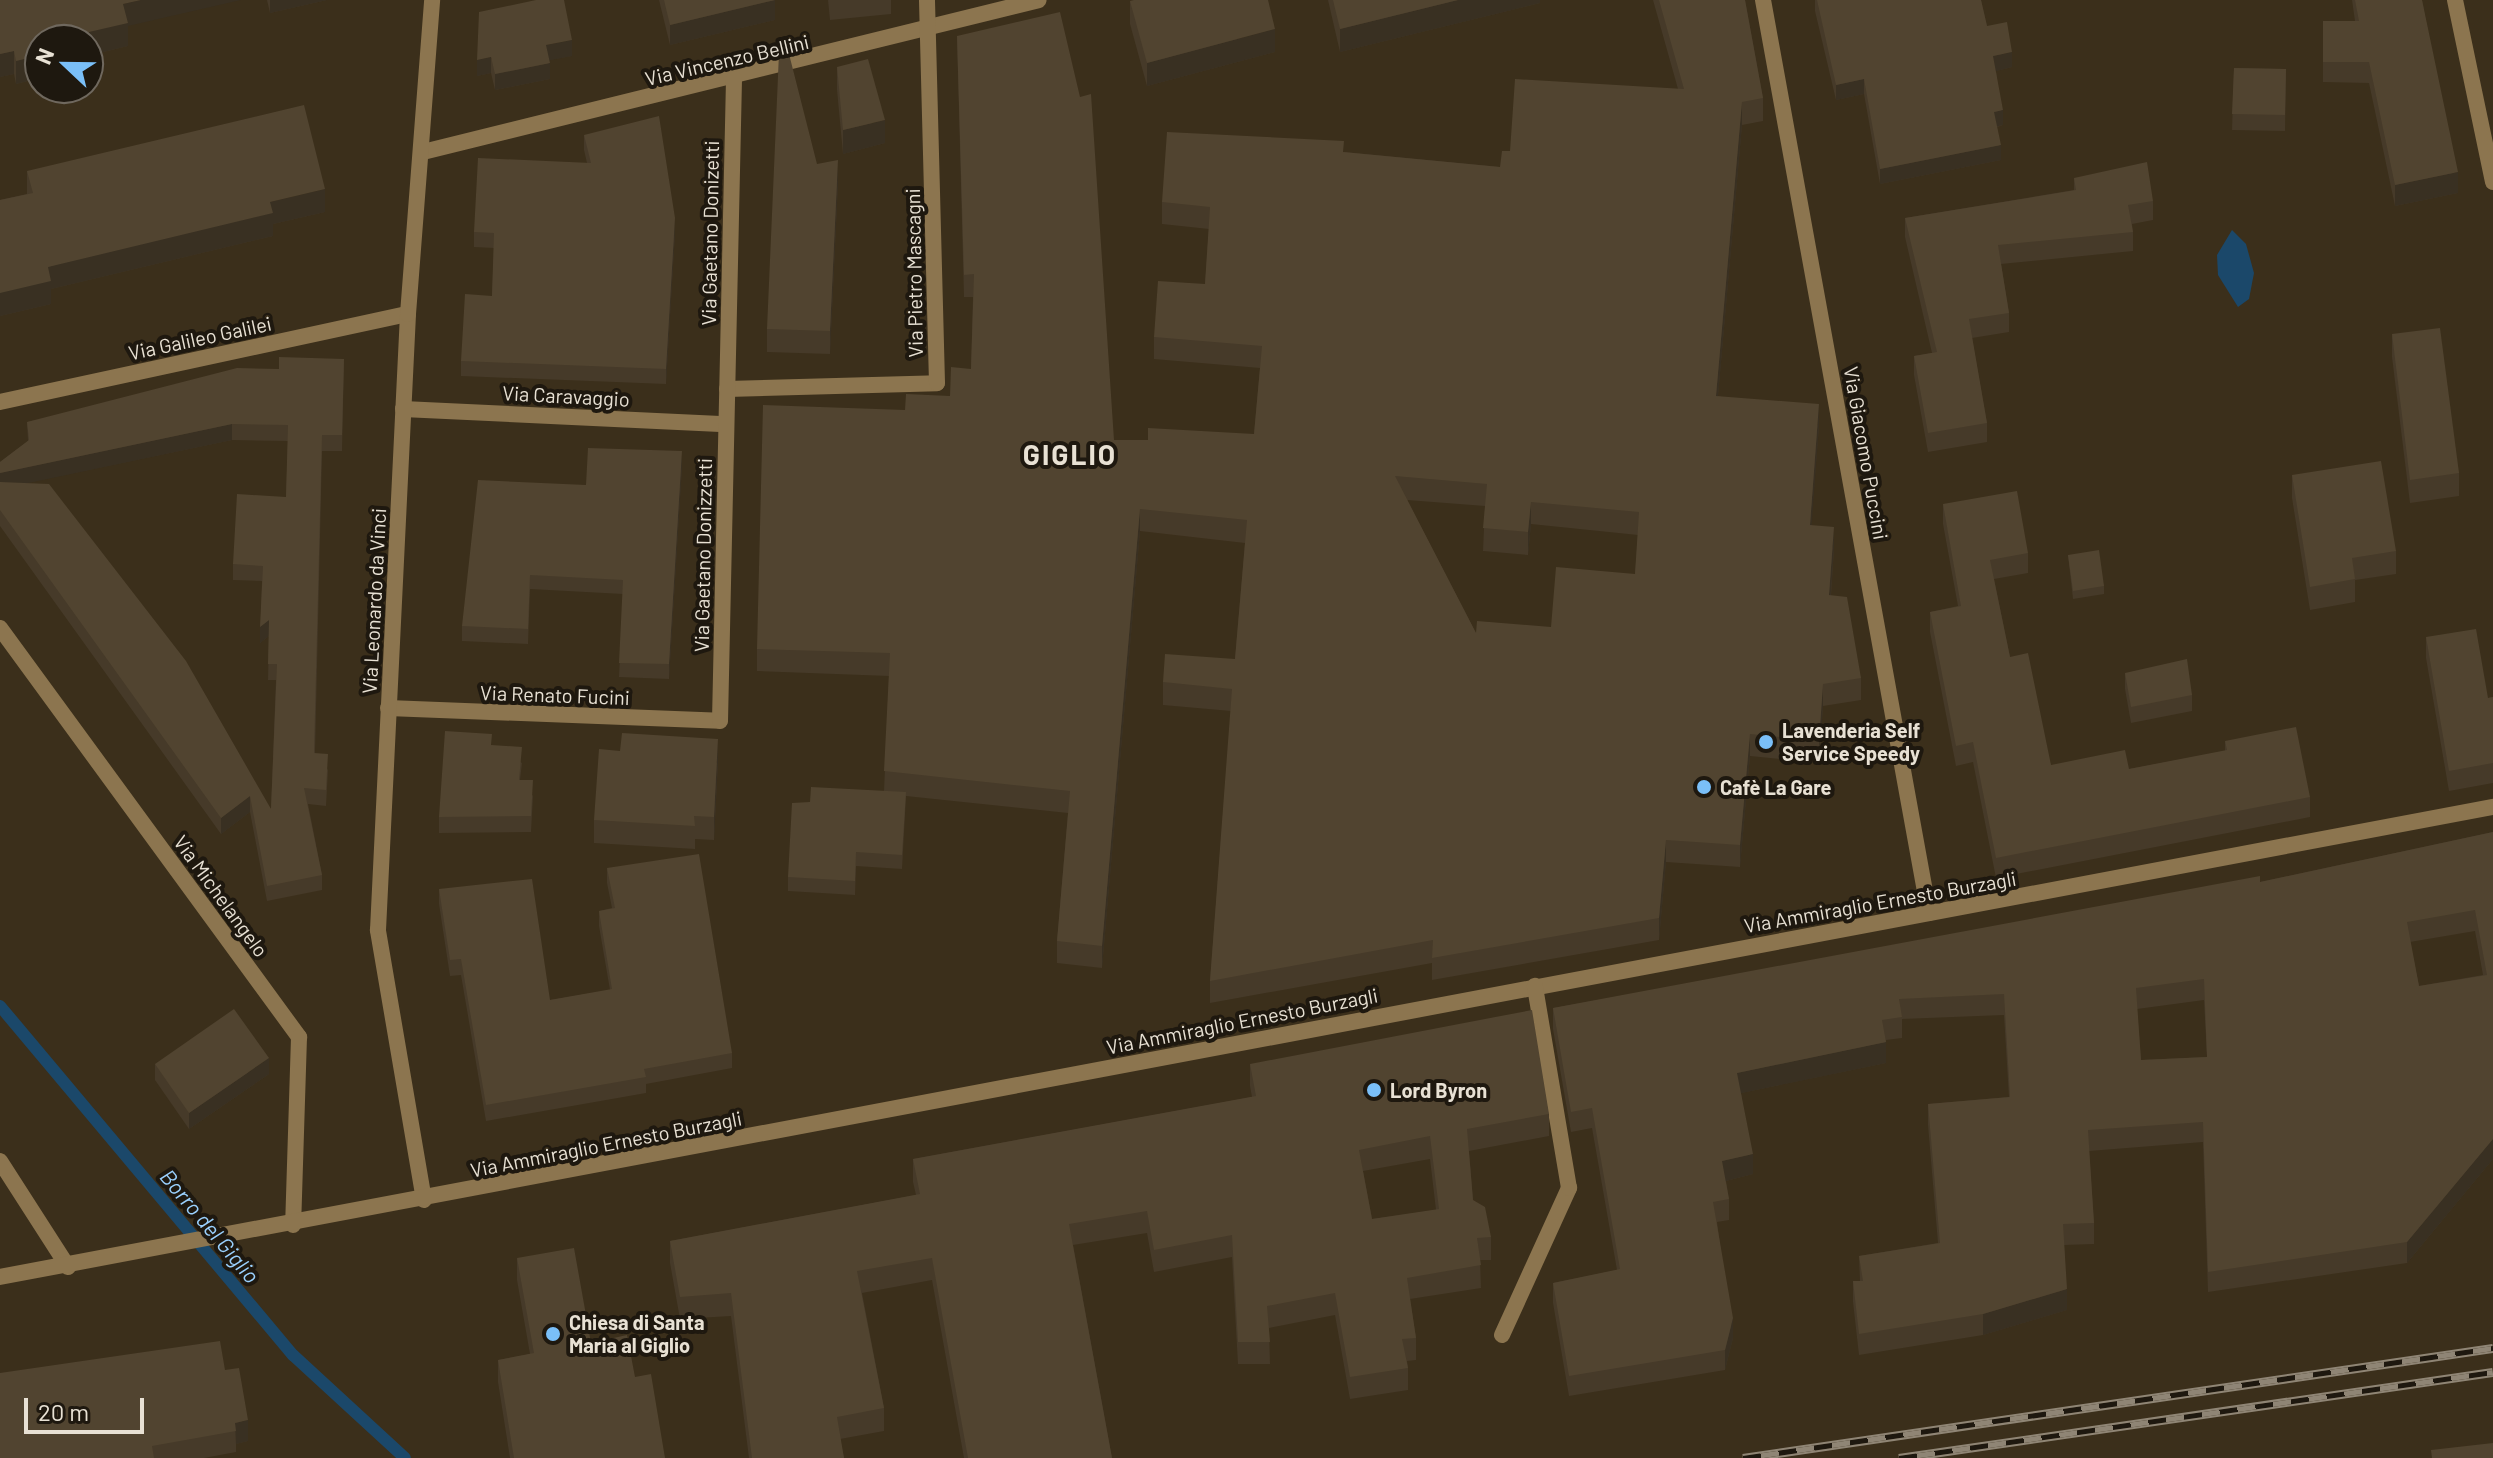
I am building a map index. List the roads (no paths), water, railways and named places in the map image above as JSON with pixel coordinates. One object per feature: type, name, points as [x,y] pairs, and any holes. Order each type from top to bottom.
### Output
[{"type":"street","name":"Via Leonardo da Vinci","points":[[424,1200],[378,930],[408,314],[423,152],[432,0]]},
{"type":"street","name":"Via Pietro Mascagni","points":[[727,389],[937,383],[927,0]]},
{"type":"street","name":"Via Vincenzo Bellini","points":[[423,152],[928,33],[1039,0]]},
{"type":"street","name":"Via Giacomo Puccini","points":[[1763,0],[1929,913]]},
{"type":"street","points":[[2455,0],[2493,182]]},
{"type":"street","name":"Via Gaetano Donizetti","points":[[727,389],[734,79]]},
{"type":"street","name":"Via Galileo Galilei","points":[[0,402],[408,314]]},
{"type":"street","name":"Via Gaetano Donizzetti","points":[[720,721],[727,389]]},
{"type":"street","name":"Via Caravaggio","points":[[403,409],[726,424]]},
{"type":"street","name":"Via Michelangelo","points":[[0,628],[299,1037],[293,1225]]},
{"type":"street","name":"Via Renato Fucini","points":[[388,708],[720,721]]},
{"type":"street","name":"Via Ammiraglio Ernesto Burzagli","points":[[0,1277],[68,1267],[267,1227],[293,1225],[1535,986],[2493,807]]},
{"type":"street","points":[[1502,1335],[1569,1188],[1535,986]]},
{"type":"street","points":[[0,1161],[68,1267]]},
{"type":"water","points":[[2232,230],[2246,244],[2254,273],[2249,299],[2238,307],[2218,275],[2217,255]]},
{"type":"waterway","name":"Borro del Giglio","points":[[0,1006],[293,1355],[405,1458]]},
{"type":"railway","points":[[1743,1458],[2493,1348]]},
{"type":"railway","points":[[1899,1458],[2493,1372]]},
{"type":"place","name":"Lavenderia Self Service Speedy","points":[[1766,742]]},
{"type":"place","name":"Cafè La Gare","points":[[1704,787]]},
{"type":"place","name":"Lord Byron","points":[[1374,1090]]},
{"type":"place","name":"Chiesa di Santa Maria al Giglio","points":[[553,1334]]},
{"type":"district","name":"GIGLIO","points":[[1070,454]]}]
